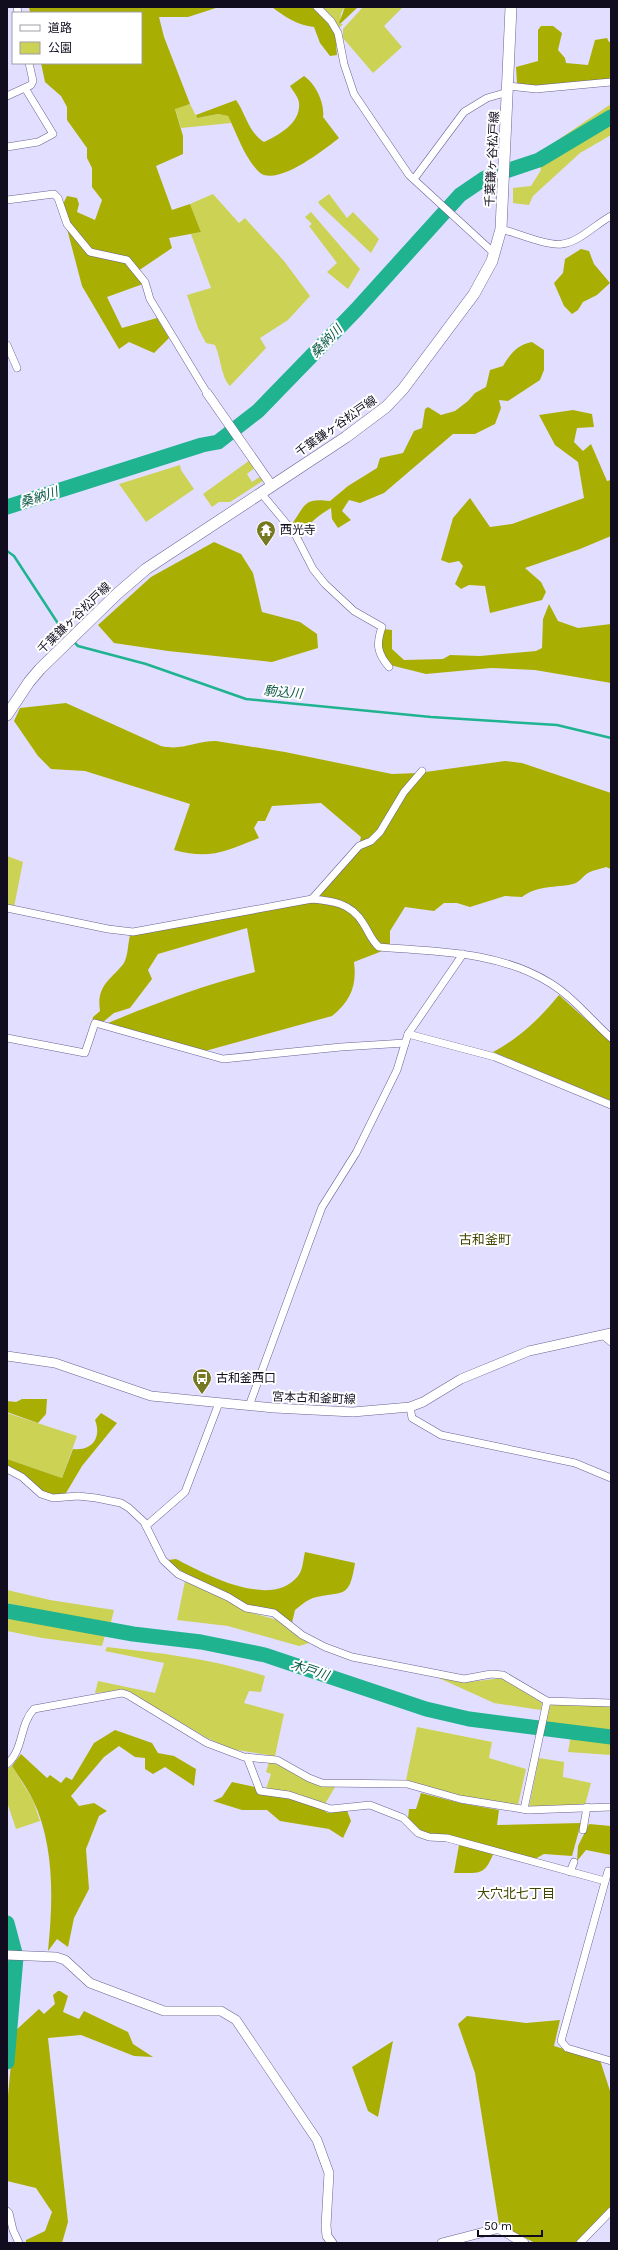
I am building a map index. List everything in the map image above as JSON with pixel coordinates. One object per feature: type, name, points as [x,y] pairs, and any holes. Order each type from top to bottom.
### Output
[{"type":"main road","name":"千葉鎌ヶ谷松戸線","points":[[7,715],[28,682],[117,594],[146,569],[346,438],[386,408],[404,389],[474,294],[495,254],[501,229],[506,160],[511,7]]},
{"type":"street","points":[[317,7],[330,21],[338,33],[344,64],[354,94],[414,179],[495,254]]},
{"type":"street","points":[[7,96],[31,85],[33,80],[29,64]]},
{"type":"street","points":[[414,179],[464,112],[487,98],[508,89],[536,89],[611,82]]},
{"type":"street","points":[[7,147],[38,142],[53,134],[25,88]]},
{"type":"street","points":[[7,200],[54,194],[58,198],[68,224],[90,252],[128,260],[145,282],[150,299],[207,393],[272,486]]},
{"type":"street","points":[[501,229],[553,243],[563,244],[576,239],[611,216]]},
{"type":"street","points":[[7,345],[17,368]]},
{"type":"street","points":[[261,493],[295,534],[313,569],[325,584],[354,611],[382,627],[377,640],[380,657],[389,667]]},
{"type":"street","points":[[312,899],[359,846],[371,841],[380,832],[404,792],[422,771]]},
{"type":"street","points":[[7,908],[108,929],[133,932],[312,899],[339,902],[351,910],[363,922],[373,941],[379,947],[463,954],[500,961],[538,976],[568,997],[611,1038]]},
{"type":"street","points":[[249,1406],[322,1207],[356,1153],[397,1070],[408,1034],[463,954]]},
{"type":"street","points":[[7,1038],[85,1053],[95,1023],[223,1059],[341,1047],[405,1043]]},
{"type":"street","points":[[408,1034],[496,1057],[611,1105]]},
{"type":"street","points":[[607,1334],[611,1342]]},
{"type":"street","name":"宮本古和釜町線","points":[[7,1356],[55,1363],[151,1396],[249,1406],[353,1412],[410,1407],[423,1402],[461,1380],[528,1351],[607,1334]]},
{"type":"street","points":[[146,1526],[186,1492],[219,1403]]},
{"type":"street","points":[[410,1407],[412,1418],[441,1435],[575,1463],[611,1478]]},
{"type":"street","points":[[7,1469],[22,1477],[41,1494],[53,1498],[78,1496],[121,1503],[129,1508],[146,1526],[163,1560],[178,1574],[228,1596],[246,1608],[274,1613],[302,1635],[352,1657],[464,1679],[491,1674],[502,1675],[547,1701],[611,1703]]},
{"type":"street","points":[[7,1764],[13,1759],[26,1717],[34,1709],[122,1693],[128,1695],[207,1743],[231,1753],[247,1757],[277,1760],[322,1783],[407,1784],[460,1799],[524,1809],[611,1807]]},
{"type":"street","points":[[524,1809],[547,1701]]},
{"type":"street","points":[[247,1757],[260,1791],[289,1795],[331,1809],[370,1805],[403,1818],[418,1833],[430,1837],[447,1838],[605,1881]]},
{"type":"street","points":[[583,1830],[587,1808]]},
{"type":"street","points":[[570,1872],[574,1862]]},
{"type":"street","points":[[611,1872],[608,1871],[560,2041],[567,2048],[611,2061]]},
{"type":"street","points":[[7,1955],[56,1957],[65,1960],[90,1983],[164,2011],[221,2011],[236,2020],[317,2140],[329,2173],[326,2226],[331,2243]]},
{"type":"street","points":[[7,2211],[10,2213],[13,2230],[19,2243]]},
{"type":"street","points":[[580,2243],[611,2211]]},
{"type":"street","points":[[442,2243],[500,2229],[524,2243]]},
{"type":"green space","points":[[319,7],[345,7],[341,13],[340,24],[343,24],[339,28]]},
{"type":"green space","points":[[363,7],[403,7],[384,26],[402,47],[373,73],[343,38],[343,29]]},
{"type":"green space","points":[[190,104],[197,118],[218,114],[228,116],[231,123],[181,128],[175,108]]},
{"type":"green space","points":[[611,104],[611,135],[580,153],[533,196],[529,205],[513,203],[513,188],[531,186],[541,170],[539,160],[540,152]]},
{"type":"green space","points":[[213,194],[239,223],[245,218],[284,261],[310,296],[288,320],[260,338],[266,348],[230,386],[225,378],[215,345],[206,343],[198,328],[187,295],[211,288],[191,234],[201,232],[190,204]]},
{"type":"green space","points":[[329,194],[347,218],[353,212],[379,239],[371,253],[320,205],[318,202]]},
{"type":"green space","points":[[311,212],[360,269],[348,289],[327,272],[337,263],[309,226],[312,224],[305,217]]},
{"type":"green space","points":[[250,460],[256,467],[247,474],[252,482],[261,476],[264,480],[230,502],[219,502],[212,507],[203,494]]},
{"type":"green space","points":[[180,465],[181,470],[194,489],[146,522],[119,484]]},
{"type":"green space","points":[[7,856],[23,862],[14,907],[7,906]]},
{"type":"green space","points":[[7,1413],[77,1436],[62,1478],[7,1459]]},
{"type":"green space","points":[[185,1581],[226,1600],[245,1611],[281,1621],[309,1643],[299,1646],[228,1626],[177,1620]]},
{"type":"green space","points":[[7,1590],[50,1600],[114,1610],[110,1626],[7,1603]]},
{"type":"green space","points":[[7,1610],[106,1632],[102,1646],[42,1638],[7,1631]]},
{"type":"green space","points":[[107,1647],[167,1654],[206,1661],[265,1676],[261,1692],[249,1691],[244,1703],[284,1714],[275,1756],[231,1749],[207,1738],[126,1690],[95,1693],[98,1681],[155,1693],[164,1663],[105,1651]]},
{"type":"green space","points":[[430,1674],[469,1682],[502,1678],[542,1703],[541,1710],[494,1703]]},
{"type":"green space","points":[[553,1703],[611,1706],[611,1735],[545,1726],[550,1706]]},
{"type":"green space","points":[[417,1727],[492,1742],[489,1758],[526,1769],[518,1805],[460,1797],[406,1780]]},
{"type":"green space","points":[[571,1735],[611,1740],[611,1755],[568,1752]]},
{"type":"green space","points":[[539,1758],[564,1762],[563,1777],[591,1783],[585,1805],[529,1807]]},
{"type":"green space","points":[[269,1762],[318,1782],[335,1787],[325,1804],[266,1789],[271,1774],[266,1772]]},
{"type":"green space","points":[[12,1766],[33,1800],[40,1821],[16,1829],[7,1802],[7,1769]]},
{"type":"shaded area","points":[[29,7],[219,7],[188,17],[159,17],[164,37],[190,104],[175,109],[183,136],[183,154],[156,166],[172,210],[190,204],[201,232],[169,238],[172,248],[138,271],[127,257],[91,250],[70,223],[63,204],[67,196],[77,198],[79,204],[77,212],[95,220],[102,200],[92,187],[92,168],[87,158],[87,148],[67,120],[67,107],[61,96],[45,82],[41,64],[142,64],[142,12],[30,12]]},
{"type":"shaded area","points":[[272,7],[314,7],[335,32],[337,55],[330,56],[320,43],[314,27],[292,20]]},
{"type":"shaded area","points":[[345,7],[358,7],[340,24],[339,23]]},
{"type":"shaded area","points":[[541,26],[553,26],[562,33],[558,50],[565,58],[566,63],[588,65],[595,40],[607,38],[609,42],[611,42],[611,79],[536,87],[517,83],[516,67],[538,61],[538,30]]},
{"type":"shaded area","points":[[304,76],[316,89],[323,106],[323,117],[339,138],[312,158],[288,171],[277,175],[267,176],[259,172],[245,152],[228,116],[218,114],[197,118],[196,115],[236,100],[254,133],[264,142],[282,132],[293,122],[299,110],[299,101],[290,86]]},
{"type":"shaded area","points":[[66,225],[82,245],[126,262],[143,284],[107,297],[122,328],[157,318],[169,338],[154,353],[129,342],[119,349],[82,286]]},
{"type":"shaded area","points":[[581,249],[589,251],[594,264],[610,283],[597,295],[583,302],[578,310],[572,314],[564,306],[554,283],[563,273],[565,259]]},
{"type":"shaded area","points":[[532,342],[544,350],[544,370],[540,380],[508,401],[499,400],[501,408],[495,424],[475,434],[453,434],[384,493],[360,503],[349,500],[342,511],[351,520],[338,528],[332,519],[331,508],[310,524],[302,538],[292,524],[306,504],[321,500],[330,501],[348,486],[377,468],[380,458],[403,453],[414,431],[422,428],[425,409],[428,407],[441,415],[455,411],[468,401],[475,393],[486,387],[490,370],[503,366],[518,347]]},
{"type":"shaded area","points":[[573,410],[592,414],[594,427],[577,428],[574,442],[583,451],[591,444],[607,481],[611,480],[611,536],[580,549],[525,568],[541,582],[546,592],[542,600],[490,613],[485,586],[469,585],[461,589],[455,584],[463,566],[459,561],[449,563],[441,560],[453,518],[470,498],[490,527],[512,524],[584,498],[578,462],[555,445],[539,415]]},
{"type":"shaded area","points":[[214,542],[241,554],[253,573],[262,612],[300,622],[317,634],[318,648],[272,662],[168,651],[114,643],[98,625],[151,577]]},
{"type":"shaded area","points":[[549,604],[558,621],[578,628],[611,624],[611,683],[535,670],[491,668],[426,674],[390,665],[382,656],[380,639],[383,629],[392,630],[392,649],[404,660],[443,659],[450,655],[480,656],[536,651],[542,648],[543,619]]},
{"type":"shaded area","points":[[66,703],[161,746],[182,747],[201,742],[216,741],[285,752],[392,774],[418,773],[505,761],[522,763],[611,793],[611,869],[606,867],[592,871],[573,884],[534,890],[522,897],[505,896],[470,907],[457,903],[444,903],[434,911],[405,907],[390,931],[390,948],[354,962],[355,970],[351,992],[344,1004],[332,1016],[205,1051],[108,1023],[180,995],[255,972],[247,928],[158,954],[148,970],[152,979],[130,1008],[114,1013],[103,1022],[92,1024],[93,1017],[100,1011],[99,1002],[102,989],[124,963],[130,935],[312,902],[359,844],[361,837],[321,803],[272,806],[265,821],[258,821],[254,828],[259,838],[218,853],[198,854],[174,850],[190,804],[85,771],[51,769],[38,756],[14,721],[20,708]]},
{"type":"shaded area","points":[[559,995],[611,1042],[611,1101],[493,1052],[521,1034]]},
{"type":"shaded area","points":[[22,1399],[47,1399],[46,1414],[38,1423],[7,1412],[7,1401],[16,1402]]},
{"type":"shaded area","points":[[101,1413],[117,1423],[82,1466],[66,1493],[54,1497],[40,1493],[7,1468],[7,1459],[62,1478],[73,1449],[85,1448],[94,1442],[97,1432],[95,1420]]},
{"type":"shaded area","points":[[305,1552],[355,1563],[353,1575],[347,1589],[343,1592],[313,1598],[295,1610],[292,1623],[271,1611],[247,1605],[232,1595],[181,1571],[168,1560],[176,1559],[220,1580],[238,1586],[255,1590],[272,1590],[286,1586],[300,1574]]},
{"type":"shaded area","points":[[115,1730],[152,1743],[158,1753],[174,1756],[196,1769],[194,1786],[165,1767],[153,1774],[145,1769],[145,1758],[135,1757],[119,1746],[104,1757],[71,1796],[79,1806],[94,1803],[107,1811],[99,1816],[86,1849],[89,1889],[74,1918],[68,1947],[57,1939],[48,1951],[51,1913],[51,1874],[49,1855],[40,1818],[33,1800],[12,1766],[21,1754],[47,1778],[50,1775],[61,1783],[66,1777],[72,1780],[94,1743]]},
{"type":"shaded area","points":[[232,1782],[255,1787],[259,1795],[277,1795],[295,1798],[321,1808],[328,1813],[346,1808],[351,1821],[343,1838],[329,1829],[280,1821],[267,1810],[242,1810],[213,1801],[222,1797]]},
{"type":"shaded area","points":[[421,1793],[460,1803],[499,1810],[497,1825],[581,1823],[572,1856],[544,1854],[533,1860],[495,1849],[492,1858],[481,1871],[477,1873],[454,1873],[459,1845],[419,1831],[408,1819],[409,1809],[416,1809]]},
{"type":"shaded area","points":[[589,1824],[611,1826],[611,1855],[586,1850],[577,1861],[578,1846]]},
{"type":"shaded area","points":[[58,1991],[68,1996],[63,2012],[79,2019],[84,2011],[128,2032],[133,2044],[153,2057],[134,2056],[81,2035],[48,2038],[68,2222],[62,2243],[26,2243],[26,2240],[45,2231],[52,2212],[36,2188],[7,2181],[7,2106],[14,2032],[39,2009],[44,2014],[55,2004],[53,1995]]},
{"type":"shaded area","points":[[467,2016],[526,2023],[560,2020],[554,2046],[600,2060],[611,2094],[611,2206],[576,2243],[535,2243],[499,2224],[475,2073],[458,2024]]},
{"type":"shaded area","points":[[393,2041],[378,2117],[368,2111],[352,2067]]},
{"type":"waterway","name":"桑納川","points":[[7,507],[202,445],[218,442],[258,411],[356,310],[460,195],[485,178],[539,160],[611,117]]},
{"type":"waterway","name":"駒込川","points":[[7,551],[14,556],[59,625],[70,637]]},
{"type":"waterway","name":"駒込川","points":[[73,641],[78,646],[146,664],[246,699],[431,717],[557,725],[611,738]]},
{"type":"waterway","name":"木戸川","points":[[7,1611],[133,1634],[201,1642],[265,1655],[426,1709],[469,1719],[611,1737]]},
{"type":"waterway","points":[[7,1923],[16,1957],[7,2062]]},
{"type":"place","name":"西光寺","points":[[266,547]]},
{"type":"place","name":"古和釜西口","points":[[202,1395]]},
{"type":"district","name":"古和釜町","points":[[485,1239]]},
{"type":"district","name":"大穴北七丁目","points":[[516,1893]]}]
